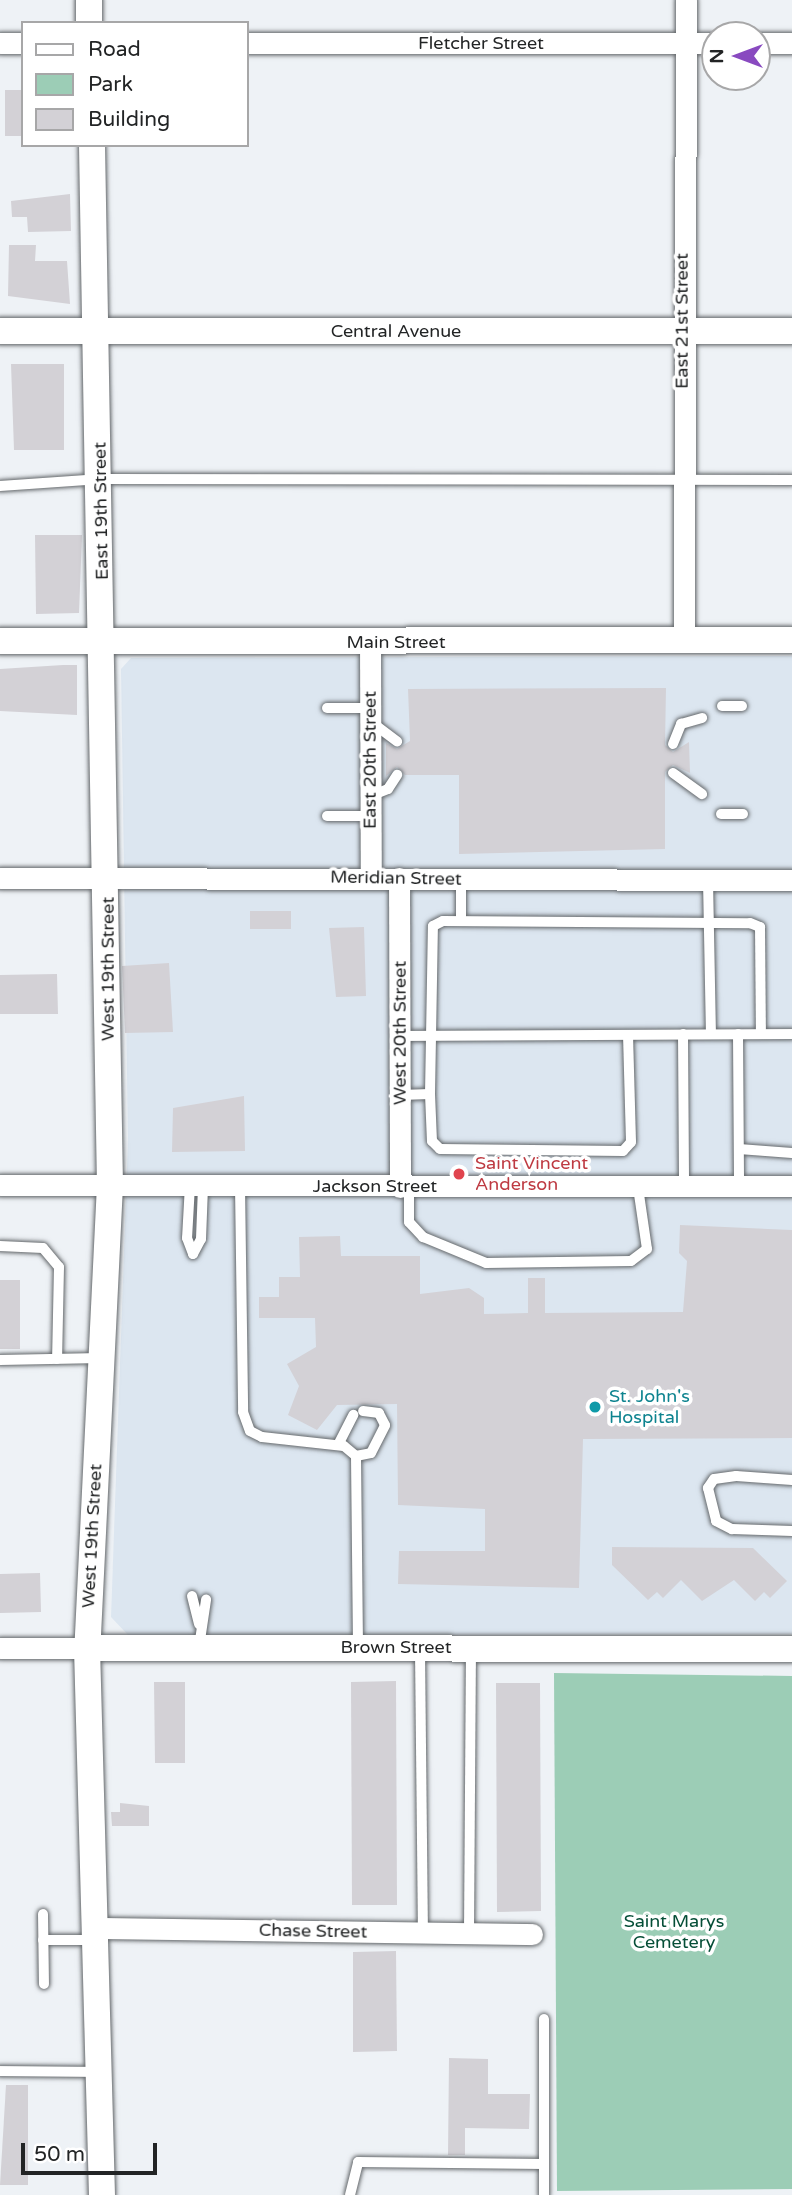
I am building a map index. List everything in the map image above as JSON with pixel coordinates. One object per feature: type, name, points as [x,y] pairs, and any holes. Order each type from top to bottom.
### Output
[{"type":"street","points":[[89,0],[89,21]]},
{"type":"street","name":"East 21st Street","points":[[684,642],[686,0]]},
{"type":"street","points":[[0,43],[21,43]]},
{"type":"street","name":"Fletcher Street","points":[[248,43],[701,43]]},
{"type":"street","points":[[771,43],[792,43]]},
{"type":"street","name":"East 19th Street","points":[[92,147],[108,877]]},
{"type":"street","name":"Central Avenue","points":[[0,331],[792,331]]},
{"type":"street","name":"Main Street","points":[[0,641],[792,640]]},
{"type":"street","name":"East 20th Street","points":[[370,641],[371,878]]},
{"type":"street","name":"West 19th Street","points":[[102,2195],[87,1648],[110,1185],[108,877]]},
{"type":"street","name":"Meridian Street","points":[[0,878],[792,880]]},
{"type":"street","name":"West 20th Street","points":[[400,878],[400,1095],[405,1187]]},
{"type":"street","name":"Jackson Street","points":[[0,1185],[792,1186]]},
{"type":"street","name":"Brown Street","points":[[0,1648],[87,1648],[199,1636],[358,1647],[792,1649]]},
{"type":"street","name":"Chase Street","points":[[95,1934],[532,1934]]},
{"type":"lane","points":[[0,486],[100,479],[792,480]]},
{"type":"lane","points":[[722,706],[742,706]]},
{"type":"lane","points":[[327,708],[370,714],[397,741]]},
{"type":"lane","points":[[673,744],[681,724],[702,718]]},
{"type":"lane","points":[[673,774],[702,794]]},
{"type":"lane","points":[[327,816],[370,806],[388,789],[397,775]]},
{"type":"lane","points":[[721,814],[743,814]]},
{"type":"lane","points":[[461,879],[461,921]]},
{"type":"lane","points":[[708,880],[711,1034]]},
{"type":"lane","points":[[628,1035],[631,1142],[623,1151],[440,1149],[432,1141],[430,1094],[433,926],[461,921],[709,922],[760,927],[761,1034]]},
{"type":"lane","points":[[683,1034],[684,1187]]},
{"type":"lane","points":[[738,1034],[739,1186]]},
{"type":"lane","points":[[400,1036],[792,1034]]},
{"type":"lane","points":[[400,1095],[430,1094]]},
{"type":"lane","points":[[738,1149],[792,1153]]},
{"type":"lane","points":[[196,1185],[201,1239],[193,1254],[187,1238],[196,1185]]},
{"type":"lane","points":[[240,1186],[243,1412],[250,1431],[262,1437],[338,1445],[356,1456],[371,1453],[385,1425],[379,1413],[358,1413],[338,1445]]},
{"type":"lane","points":[[405,1187],[409,1222],[423,1237],[486,1264],[631,1261],[647,1249],[638,1187]]},
{"type":"lane","points":[[0,1246],[43,1248],[59,1267],[57,1359]]},
{"type":"lane","points":[[0,1360],[101,1358]]},
{"type":"lane","points":[[356,1456],[358,1647]]},
{"type":"lane","points":[[792,1480],[736,1476],[714,1479],[708,1488],[716,1521],[732,1529],[792,1531]]},
{"type":"lane","points":[[192,1596],[199,1636]]},
{"type":"lane","points":[[199,1636],[206,1600]]},
{"type":"lane","points":[[420,1647],[423,1933]]},
{"type":"lane","points":[[469,1933],[471,1648]]},
{"type":"lane","points":[[43,1914],[44,1984]]},
{"type":"lane","points":[[43,1940],[95,1934]]},
{"type":"lane","points":[[544,2019],[544,2195]]},
{"type":"lane","points":[[0,2071],[98,2072]]},
{"type":"lane","points":[[350,2195],[358,2162],[544,2164]]},
{"type":"shaded area","name":"Saint Vincent Anderson","points":[[792,656],[792,1634],[128,1635],[111,1617],[128,1140],[121,669],[131,658]]},
{"type":"green space","name":"Saint Marys Cemetery","points":[[554,1673],[792,1676],[792,2189],[557,2191]]},
{"type":"building","points":[[5,90],[21,90],[21,136],[5,136]]},
{"type":"building","points":[[70,194],[71,231],[28,232],[27,217],[12,217],[11,201]]},
{"type":"building","points":[[9,245],[36,245],[35,261],[67,261],[70,304],[8,296]]},
{"type":"building","points":[[11,364],[64,364],[64,450],[14,450]]},
{"type":"building","points":[[35,535],[82,535],[79,613],[36,614]]},
{"type":"building","points":[[77,665],[77,715],[0,711],[0,669]]},
{"type":"building","points":[[666,688],[665,745],[673,752],[689,742],[690,773],[673,765],[665,772],[665,849],[459,854],[459,775],[405,775],[397,767],[386,776],[386,743],[397,749],[410,741],[408,689]]},
{"type":"building","points":[[250,911],[291,911],[291,929],[250,929]]},
{"type":"building","points":[[364,927],[366,996],[336,997],[329,928]]},
{"type":"building","points":[[169,963],[173,1032],[125,1033],[122,966]]},
{"type":"building","points":[[57,974],[58,1014],[0,1014],[0,975]]},
{"type":"building","points":[[244,1096],[245,1151],[172,1152],[173,1108]]},
{"type":"building","name":"St. John's Hospital","points":[[680,1225],[792,1230],[792,1438],[583,1439],[579,1588],[398,1584],[399,1551],[485,1551],[485,1509],[398,1505],[397,1404],[337,1405],[317,1430],[288,1415],[299,1386],[287,1364],[316,1347],[315,1318],[259,1318],[259,1297],[279,1297],[279,1277],[300,1277],[299,1237],[340,1236],[341,1256],[420,1256],[420,1294],[469,1288],[484,1298],[484,1314],[528,1313],[528,1278],[545,1278],[545,1313],[683,1312],[687,1261],[679,1253]]},
{"type":"building","points":[[0,1280],[20,1280],[20,1349],[0,1349]]},
{"type":"building","points":[[612,1547],[753,1548],[787,1581],[770,1598],[764,1592],[755,1601],[734,1580],[702,1601],[681,1580],[663,1598],[657,1592],[648,1600],[612,1565]]},
{"type":"building","points":[[40,1573],[41,1612],[0,1613],[0,1574]]},
{"type":"building","points":[[396,1681],[397,1905],[352,1905],[351,1682]]},
{"type":"building","points":[[154,1682],[185,1682],[185,1763],[155,1763]]},
{"type":"building","points":[[496,1683],[540,1683],[541,1911],[497,1912]]},
{"type":"building","points":[[120,1803],[149,1806],[149,1826],[112,1826],[111,1812],[120,1812]]},
{"type":"building","points":[[396,1951],[397,2051],[353,2052],[353,1952]]},
{"type":"building","points":[[449,2058],[488,2059],[488,2094],[530,2094],[529,2129],[465,2128],[465,2155],[448,2155]]},
{"type":"building","points":[[6,2085],[28,2085],[28,2185],[0,2185]]},
{"type":"place","name":"Saint Vincent Anderson","points":[[459,1174]]},
{"type":"place","name":"St. John's Hospital","points":[[595,1407]]}]
